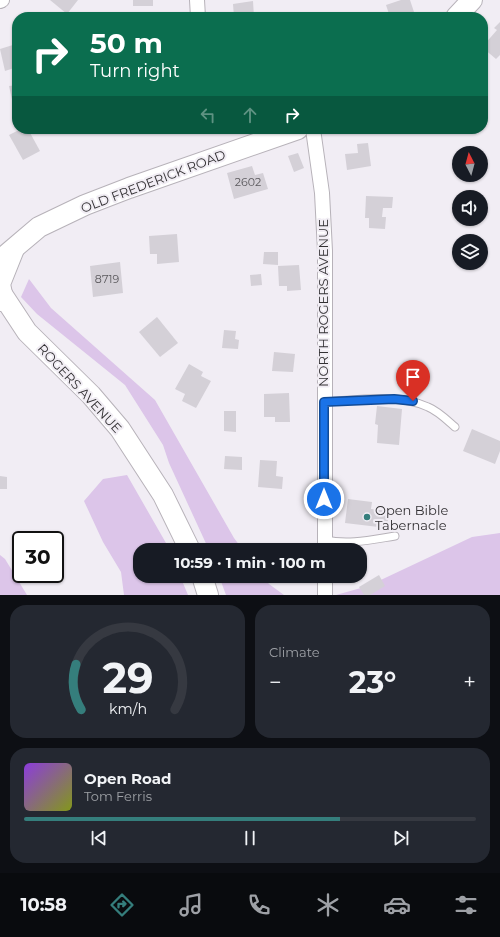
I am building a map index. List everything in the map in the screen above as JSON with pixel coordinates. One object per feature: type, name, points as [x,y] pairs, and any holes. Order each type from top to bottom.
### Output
[{"type":"street","points":[[197,0],[198,12]]},
{"type":"street","points":[[461,12],[472,0]]},
{"type":"street","name":"OLD FREDERICK ROAD","points":[[0,260],[39,227],[84,206],[177,171],[284,134]]},
{"type":"street","name":"NORTH ROGERS AVENUE","points":[[314,134],[322,193],[325,251],[325,543]]},
{"type":"street","name":"OLD FREDERICK ROAD","points":[[1,293],[15,247]]},
{"type":"street","name":"ROGERS AVENUE","points":[[1,293],[27,332],[91,396],[120,429],[163,495],[187,543]]},
{"type":"street","name":"ROGERS AVENUE","points":[[0,320],[27,332]]},
{"type":"street","points":[[204,583],[208,595]]},
{"type":"street","points":[[325,583],[325,595]]},
{"type":"lane","points":[[324,402],[394,399],[413,401],[430,407],[455,427]]},
{"type":"lane","points":[[356,543],[395,536]]},
{"type":"shaded area","points":[[29,279],[51,308],[155,400],[238,543],[206,543],[169,463],[163,445],[125,385],[37,314],[21,297]]},
{"type":"shaded area","points":[[127,475],[166,543],[133,543],[133,583],[183,583],[188,595],[124,595],[121,572],[103,542],[84,501],[103,479]]},
{"type":"shaded area","points":[[500,533],[500,595],[336,595],[368,586],[472,537]]},
{"type":"shaded area","points":[[0,555],[5,559],[12,570],[12,583],[20,583],[27,595],[0,595]]},
{"type":"shaded area","points":[[222,583],[268,583],[284,595],[226,595]]},
{"type":"building","points":[[50,0],[78,0],[69,12],[65,12]]},
{"type":"building","points":[[133,0],[153,0],[153,6],[133,6]]},
{"type":"building","points":[[401,0],[410,0],[414,12],[388,12],[386,5]]},
{"type":"building","points":[[253,1],[254,12],[234,12],[233,4]]},
{"type":"building","points":[[500,22],[500,55],[496,59],[488,52],[488,40],[497,30],[494,28]]},
{"type":"building","points":[[12,45],[12,69],[5,71],[0,49]]},
{"type":"building","points":[[9,86],[12,86],[12,99]]},
{"type":"building","points":[[12,134],[31,134],[40,151],[23,160],[9,135]]},
{"type":"building","points":[[368,143],[371,166],[347,170],[345,154],[358,153],[357,144]]},
{"type":"building","points":[[298,153],[304,168],[294,172],[288,156]]},
{"type":"building","points":[[252,166],[255,175],[263,173],[268,189],[234,199],[227,173]]},
{"type":"building","points":[[366,196],[393,197],[392,208],[383,208],[382,217],[386,217],[385,229],[369,228],[369,218],[365,218]]},
{"type":"building","points":[[177,234],[179,262],[157,264],[157,254],[150,254],[149,236]]},
{"type":"building","points":[[264,252],[278,252],[278,265],[263,264]]},
{"type":"building","points":[[120,262],[123,293],[93,297],[90,266]]},
{"type":"building","points":[[299,265],[301,290],[287,291],[287,286],[279,286],[278,266]]},
{"type":"building","points":[[261,274],[262,285],[251,286],[250,275]]},
{"type":"building","points":[[157,317],[178,343],[160,357],[139,332]]},
{"type":"building","points":[[224,330],[236,331],[235,339],[239,340],[238,349],[222,348]]},
{"type":"building","points":[[274,352],[295,354],[293,372],[272,371]]},
{"type":"building","points":[[189,364],[203,372],[201,376],[211,381],[196,408],[182,401],[185,394],[175,389]]},
{"type":"building","points":[[289,393],[290,422],[275,422],[275,417],[264,417],[264,394]]},
{"type":"building","points":[[377,406],[402,409],[399,445],[377,443],[378,425],[375,424]]},
{"type":"building","points":[[224,411],[236,411],[236,432],[224,431]]},
{"type":"building","points":[[472,429],[500,441],[500,451],[495,464],[463,451]]},
{"type":"building","points":[[225,456],[242,457],[242,470],[224,469]]},
{"type":"building","points":[[260,460],[277,461],[276,476],[283,477],[282,489],[258,487]]},
{"type":"building","points":[[0,476],[7,477],[7,489],[0,489]]},
{"type":"building","name":"Open Bible Tabernacle","points":[[348,499],[372,502],[371,509],[389,511],[387,528],[345,523]]},
{"type":"building","points":[[379,575],[385,586],[370,595],[364,595],[359,587]]},
{"type":"place","name":"Open Bible Tabernacle","points":[[367,517]]},
{"type":"route","points":[[324,499],[324,402],[394,399],[413,401]]}]
